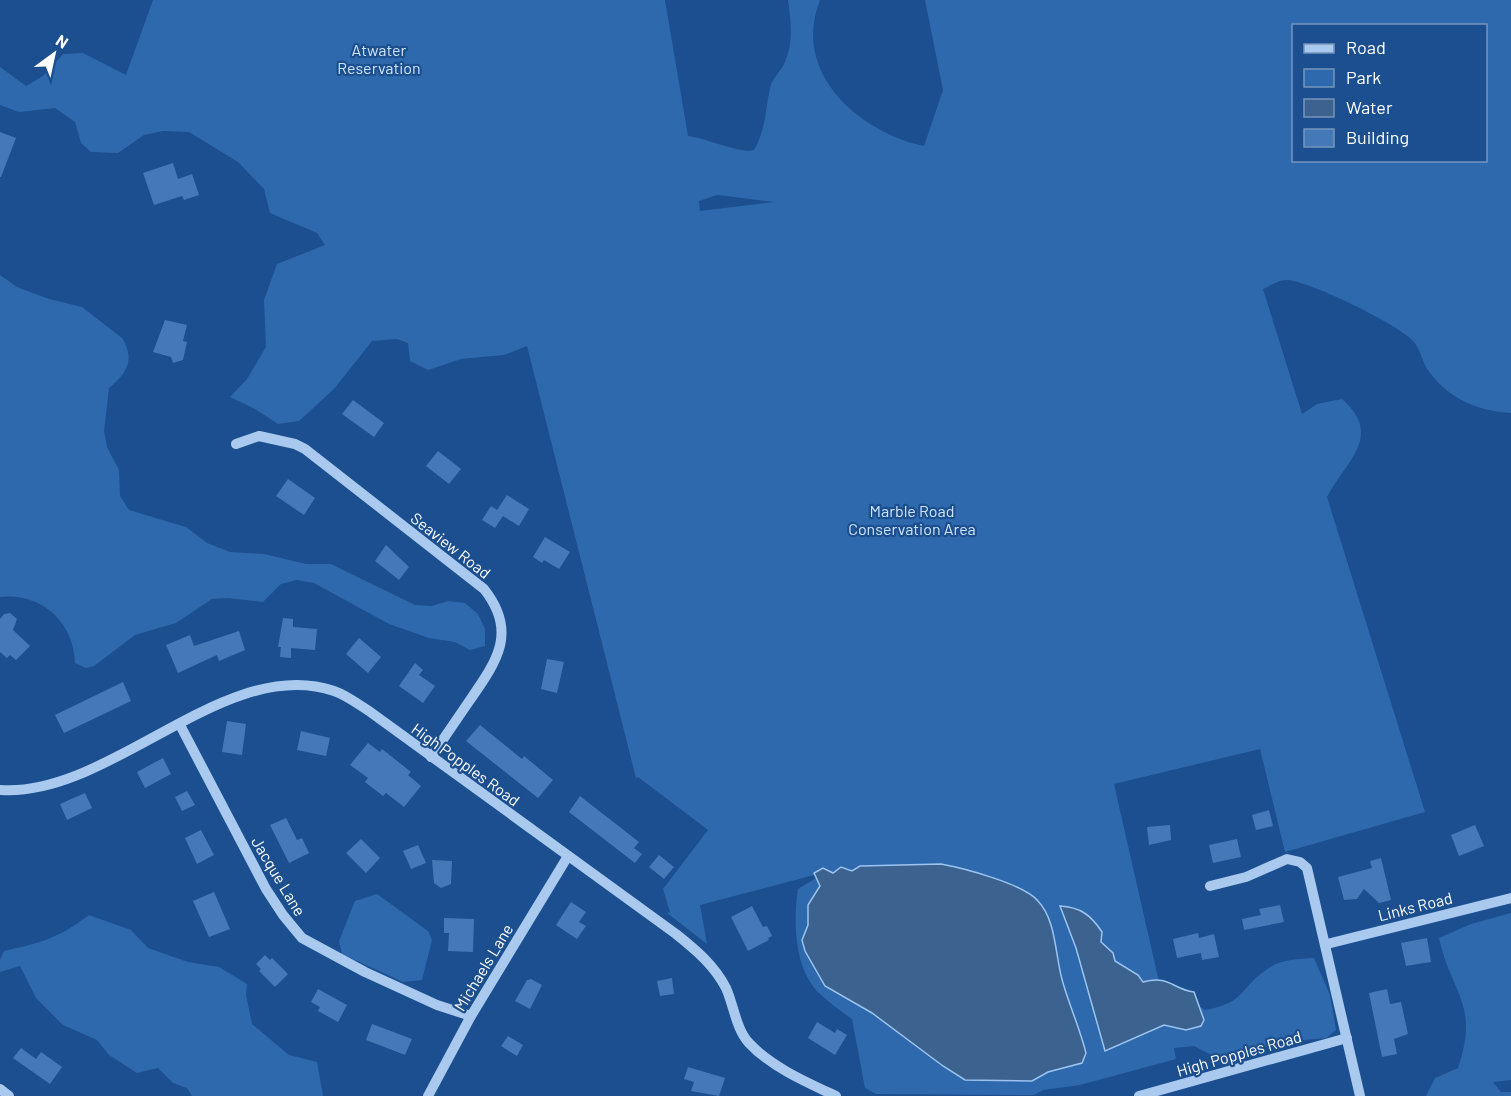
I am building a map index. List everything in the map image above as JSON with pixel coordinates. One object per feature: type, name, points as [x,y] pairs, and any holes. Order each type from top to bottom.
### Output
[{"type":"street","name":"Seaview Road","points":[[236,444],[259,436],[295,444],[305,449],[484,589],[492,599],[502,624],[500,651],[492,669],[431,756]]},
{"type":"street","name":"High Popples Road","points":[[0,790],[30,790],[53,783],[180,725],[212,707],[256,691],[313,686],[334,691],[431,756],[674,932],[707,959],[725,986],[741,1032],[749,1043],[769,1060],[836,1096]]},
{"type":"street","name":"Jacque Lane","points":[[180,725],[261,879],[296,932],[323,952],[436,1005],[471,1016]]},
{"type":"street","name":"Michaels Lane","points":[[428,1096],[471,1016],[568,856]]},
{"type":"street","points":[[1210,886],[1246,877],[1287,859],[1300,862],[1307,868],[1327,944],[1360,1096]]},
{"type":"street","name":"Links Road","points":[[1327,944],[1511,898]]},
{"type":"street","name":"High Popples Road","points":[[1139,1096],[1347,1038]]},
{"type":"street","points":[[0,1089],[9,1096]]},
{"type":"green space","name":"Marble Road Conservation Area","points":[[153,0],[665,0],[688,136],[748,151],[754,150],[758,142],[771,85],[787,56],[791,24],[788,0],[820,0],[813,27],[815,52],[823,75],[837,95],[855,113],[876,128],[900,139],[924,146],[943,90],[925,0],[1511,0],[1511,413],[1486,409],[1452,394],[1434,378],[1414,342],[1392,325],[1354,305],[1315,288],[1288,280],[1263,289],[1302,414],[1317,404],[1342,399],[1354,412],[1360,425],[1361,437],[1357,448],[1327,497],[1425,812],[1285,852],[1260,749],[1114,784],[1162,995],[1183,996],[1205,1010],[1219,1007],[1236,998],[1259,975],[1274,965],[1290,960],[1314,958],[1330,995],[1336,1030],[1326,1038],[1282,1042],[1234,1056],[1213,1056],[1194,1046],[1174,1048],[1176,1059],[1080,1085],[1043,1090],[1034,1095],[876,1094],[865,1088],[852,1019],[819,993],[811,983],[804,971],[797,944],[798,889],[826,872],[700,905],[707,944],[667,913],[670,912],[663,889],[708,830],[638,777],[636,778],[527,346],[504,355],[461,359],[428,370],[410,361],[408,343],[397,339],[372,341],[334,389],[299,421],[278,424],[230,397],[247,379],[266,347],[264,300],[277,264],[325,245],[317,233],[270,213],[264,189],[238,162],[189,132],[163,131],[144,135],[118,153],[91,152],[81,143],[75,122],[55,108],[19,112],[0,105],[0,67],[26,86],[43,76],[63,54],[83,53],[126,75]],"holes":[[[717,195],[774,202],[700,211],[699,201]]]},
{"type":"green space","points":[[0,275],[17,287],[49,299],[82,307],[122,338],[129,360],[124,372],[109,388],[104,431],[107,447],[119,470],[120,496],[129,510],[186,527],[207,543],[230,552],[264,554],[306,564],[331,564],[415,605],[432,606],[448,601],[465,603],[478,614],[485,629],[485,646],[470,650],[455,642],[429,638],[389,624],[314,583],[297,580],[281,584],[263,602],[228,598],[212,599],[176,623],[135,635],[94,666],[86,668],[75,663],[69,635],[52,613],[29,599],[0,597]]},
{"type":"green space","points":[[377,894],[428,931],[432,940],[422,980],[403,982],[342,954],[339,941],[355,901]]},
{"type":"green space","points":[[1511,913],[1511,1080],[1493,1082],[1501,1092],[1511,1092],[1511,1096],[1426,1096],[1435,1078],[1458,1068],[1466,1028],[1465,1013],[1439,938],[1471,924]]},
{"type":"green space","points":[[89,915],[131,930],[148,948],[188,962],[219,967],[247,984],[246,995],[252,1024],[289,1055],[317,1062],[323,1096],[192,1096],[187,1088],[173,1083],[158,1068],[137,1073],[109,1055],[97,1040],[63,1025],[36,998],[20,966],[0,972],[0,960],[4,951],[49,939]]},
{"type":"water","points":[[941,864],[1007,883],[1031,895],[1044,909],[1052,929],[1060,973],[1086,1053],[1082,1063],[1048,1072],[1032,1081],[965,1080],[872,1013],[825,986],[805,951],[802,940],[808,925],[808,905],[820,886],[814,873],[823,868],[833,873],[841,867],[852,871],[860,866]]},
{"type":"water","points":[[1060,906],[1079,910],[1094,921],[1102,932],[1101,942],[1113,953],[1115,961],[1138,975],[1143,982],[1165,981],[1194,992],[1204,1020],[1201,1026],[1186,1030],[1164,1025],[1105,1051],[1076,948]]},
{"type":"building","points":[[0,132],[16,138],[1,177],[0,177]]},
{"type":"building","points":[[173,163],[178,179],[192,174],[199,195],[184,200],[182,196],[154,205],[143,173]]},
{"type":"building","points":[[165,320],[187,325],[183,341],[187,342],[183,360],[173,363],[171,357],[153,352]]},
{"type":"building","points":[[353,400],[384,423],[374,437],[342,414]]},
{"type":"building","points":[[438,451],[461,469],[449,484],[426,466]]},
{"type":"building","points":[[288,479],[315,498],[304,515],[276,496]]},
{"type":"building","points":[[507,495],[529,509],[519,526],[503,516],[495,528],[482,520],[491,506],[497,510]]},
{"type":"building","points":[[545,537],[570,552],[559,569],[544,560],[542,563],[533,557]]},
{"type":"building","points":[[386,545],[409,567],[399,580],[375,561]]},
{"type":"building","points":[[10,613],[17,619],[13,630],[30,646],[16,660],[10,655],[7,658],[0,652],[0,619],[4,614]]},
{"type":"building","points":[[283,618],[293,619],[293,627],[317,629],[315,650],[291,648],[291,658],[280,657],[281,647],[278,647]]},
{"type":"building","points":[[239,631],[245,650],[219,661],[217,655],[178,673],[166,645],[190,635],[194,646]]},
{"type":"building","points":[[359,638],[381,657],[368,673],[346,654]]},
{"type":"building","points":[[547,659],[564,662],[557,693],[541,689]]},
{"type":"building","points":[[415,663],[423,670],[419,675],[435,686],[423,703],[399,686]]},
{"type":"building","points":[[123,682],[131,701],[64,733],[55,715]]},
{"type":"building","points":[[227,721],[246,724],[242,755],[222,752]]},
{"type":"building","points":[[480,725],[522,759],[524,756],[553,780],[538,798],[466,741]]},
{"type":"building","points":[[301,731],[330,738],[326,756],[297,750]]},
{"type":"building","points":[[368,743],[380,752],[382,749],[411,772],[408,775],[421,786],[404,807],[386,793],[383,796],[365,782],[368,778],[350,765]]},
{"type":"building","points":[[163,758],[171,774],[145,788],[137,772]]},
{"type":"building","points":[[187,791],[195,805],[182,811],[175,797]]},
{"type":"building","points":[[85,793],[92,808],[67,820],[60,804]]},
{"type":"building","points":[[580,796],[639,842],[634,848],[642,854],[635,863],[569,812]]},
{"type":"building","points":[[1269,810],[1273,826],[1256,830],[1252,815]]},
{"type":"building","points":[[286,818],[297,840],[302,838],[309,853],[289,863],[270,825]]},
{"type":"building","points":[[1170,825],[1171,840],[1149,845],[1147,827]]},
{"type":"building","points":[[1475,825],[1484,846],[1459,856],[1451,835]]},
{"type":"building","points":[[201,830],[214,855],[197,864],[185,838]]},
{"type":"building","points":[[361,839],[380,858],[366,873],[346,853]]},
{"type":"building","points":[[1237,839],[1241,857],[1213,863],[1209,845]]},
{"type":"building","points":[[418,845],[426,863],[411,869],[403,851]]},
{"type":"building","points":[[659,855],[674,867],[664,879],[649,867]]},
{"type":"building","points":[[1381,858],[1391,900],[1379,903],[1364,889],[1357,899],[1344,900],[1338,877],[1372,868],[1370,861]]},
{"type":"building","points":[[432,860],[452,861],[451,884],[441,888],[434,883]]},
{"type":"building","points":[[214,892],[230,929],[209,937],[193,901]]},
{"type":"building","points":[[571,902],[586,912],[579,922],[586,926],[577,939],[556,925]]},
{"type":"building","points":[[1280,905],[1284,922],[1244,930],[1242,919],[1261,915],[1259,909]]},
{"type":"building","points":[[752,906],[763,927],[767,926],[772,936],[768,938],[769,940],[748,951],[731,917]]},
{"type":"building","points":[[444,918],[474,919],[473,952],[448,951],[449,933],[444,933]]},
{"type":"building","points":[[1198,933],[1199,938],[1214,934],[1219,957],[1202,960],[1201,953],[1177,958],[1173,939]]},
{"type":"building","points":[[1427,938],[1431,962],[1406,966],[1401,943]]},
{"type":"building","points":[[265,955],[270,960],[272,958],[288,974],[275,987],[259,971],[261,969],[256,964]]},
{"type":"building","points":[[672,978],[674,994],[660,996],[657,981]]},
{"type":"building","points":[[531,979],[542,985],[530,1009],[515,1001],[527,980]]},
{"type":"building","points":[[318,989],[347,1005],[338,1022],[318,1011],[320,1007],[311,1002]]},
{"type":"building","points":[[1387,989],[1390,1004],[1401,1002],[1408,1034],[1394,1039],[1397,1054],[1382,1057],[1369,993]]},
{"type":"building","points":[[817,1022],[835,1033],[837,1029],[847,1035],[835,1055],[808,1038]]},
{"type":"building","points":[[372,1024],[412,1039],[405,1055],[366,1040]]},
{"type":"building","points":[[508,1036],[523,1045],[517,1056],[501,1046]]},
{"type":"building","points":[[21,1048],[36,1059],[41,1052],[62,1067],[50,1084],[13,1058]]},
{"type":"building","points":[[688,1067],[725,1078],[719,1096],[691,1091],[694,1082],[684,1079]]},
{"type":"park label","name":"Atwater Reservation","points":[[379,58]]}]
